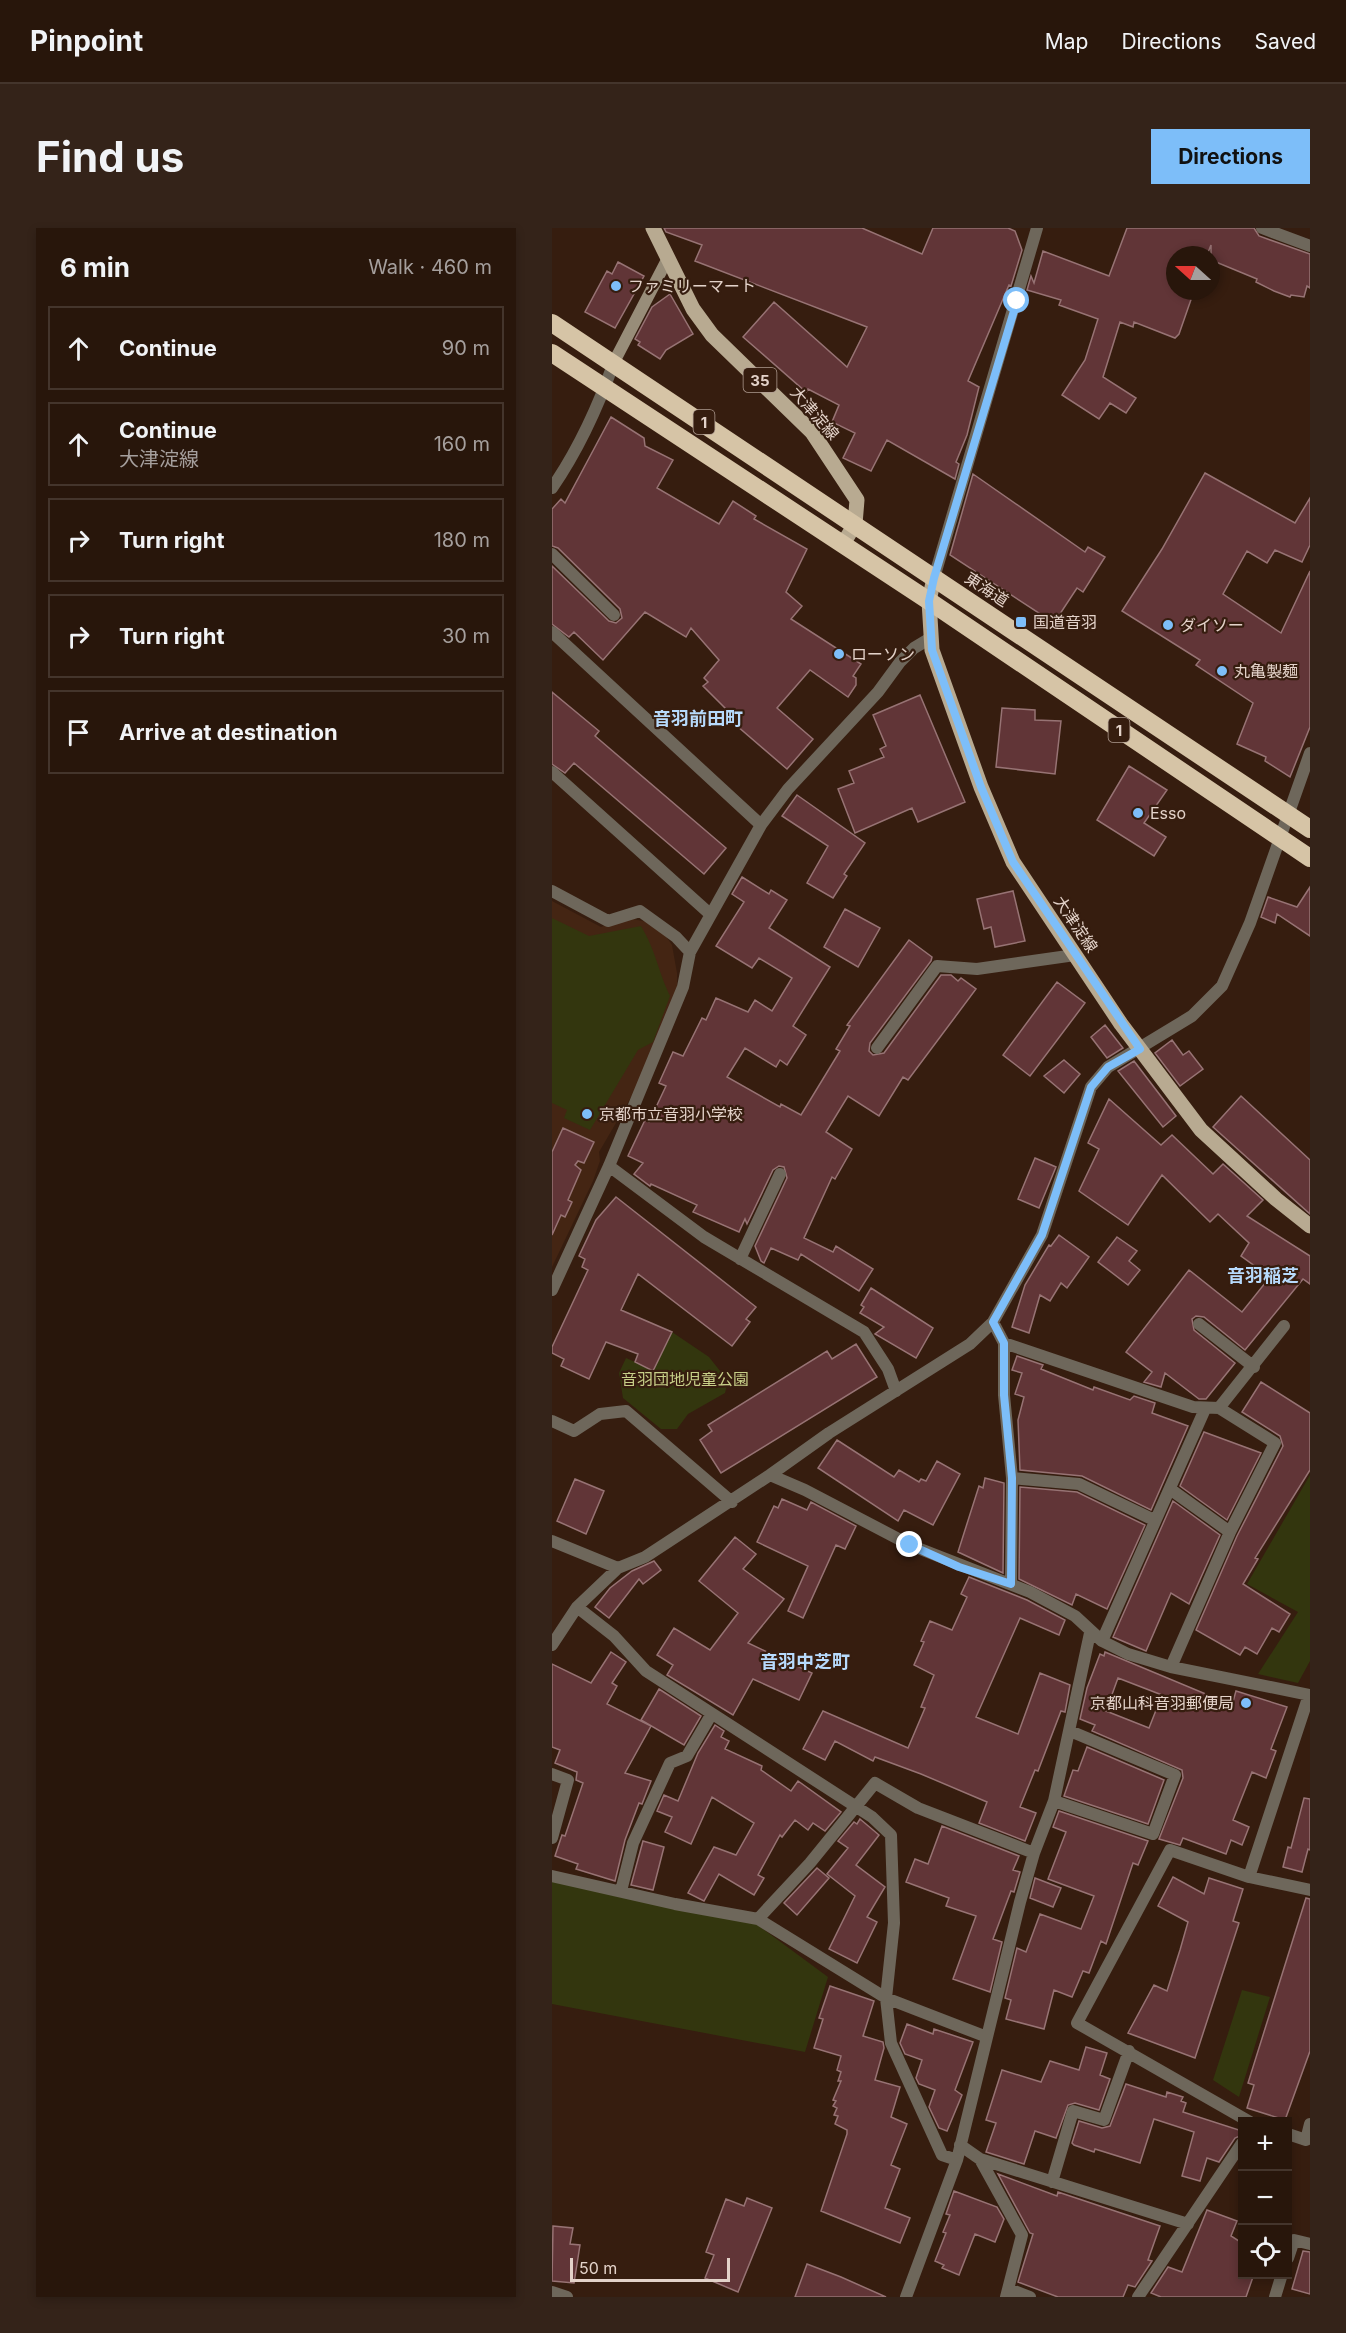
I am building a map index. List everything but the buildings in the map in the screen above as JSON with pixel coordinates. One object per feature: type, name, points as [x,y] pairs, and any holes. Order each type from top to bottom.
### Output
[{"type":"highway","name":"東海道","points":[[552,323],[614,362],[1310,829]]},
{"type":"highway","name":"1","points":[[552,353],[929,601],[1310,858]]},
{"type":"main road","name":"大津淀線","points":[[652,228],[693,309],[712,335],[812,432],[856,500],[855,524]]},
{"type":"main road","points":[[843,544],[855,524]]},
{"type":"main road","name":"大津淀線","points":[[934,578],[929,601],[929,639],[981,787],[1013,862],[1140,1049],[1201,1130],[1275,1199],[1310,1226]]},
{"type":"street","points":[[934,578],[1038,228]]},
{"type":"street","points":[[1262,228],[1310,246]]},
{"type":"street","points":[[552,488],[569,463],[605,387],[614,362],[668,258]]},
{"type":"street","points":[[552,554],[614,615]]},
{"type":"street","points":[[552,632],[761,825]]},
{"type":"street","points":[[552,1290],[609,1166],[683,987],[690,952],[761,825],[788,789],[878,692],[900,662],[914,648],[929,639]]},
{"type":"street","points":[[552,1644],[577,1607],[618,1568],[645,1557],[732,1502],[829,1433],[970,1344],[993,1322],[1042,1235],[1091,1087],[1108,1067],[1192,1016],[1222,986],[1239,952],[1309,757]]},
{"type":"street","points":[[552,772],[710,914]]},
{"type":"street","points":[[552,891],[608,921],[640,911],[676,938],[690,952]]},
{"type":"street","points":[[877,1048],[937,966],[977,969],[1075,955]]},
{"type":"street","points":[[609,1166],[704,1237],[864,1332],[888,1369],[897,1391]]},
{"type":"street","points":[[740,1259],[780,1174]]},
{"type":"street","points":[[993,1322],[1004,1343],[1004,1395],[1012,1478],[1011,1584]]},
{"type":"street","points":[[1199,1324],[1254,1367]]},
{"type":"street","points":[[1220,1408],[1284,1326]]},
{"type":"street","points":[[1004,1343],[1205,1409],[1220,1408],[1275,1443],[1230,1532],[1171,1667]]},
{"type":"street","points":[[1102,1641],[1205,1409]]},
{"type":"street","points":[[552,1421],[574,1431],[600,1414],[626,1411],[732,1502]]},
{"type":"street","points":[[770,1475],[805,1490],[910,1545],[959,1567],[1011,1584],[1074,1616],[1090,1633],[1128,1654],[1171,1667],[1310,1695],[1250,1877]]},
{"type":"street","points":[[1012,1478],[1079,1484],[1154,1520]]},
{"type":"street","points":[[1170,1489],[1230,1532]]},
{"type":"street","points":[[552,1541],[618,1568]]},
{"type":"street","points":[[577,1607],[614,1636],[646,1671],[854,1808],[872,1817],[891,1835],[894,1923],[886,1998],[891,2043],[942,2155],[957,2160]]},
{"type":"street","points":[[906,2297],[957,2160],[1034,1853],[1054,1801],[1090,1633]]},
{"type":"street","points":[[621,1891],[633,1843],[670,1763],[687,1756],[711,1715]]},
{"type":"street","points":[[1054,1801],[1154,1834],[1174,1775],[1070,1731]]},
{"type":"street","points":[[552,1773],[568,1780],[552,1838]]},
{"type":"street","points":[[758,1919],[810,1863],[875,1784],[918,1808],[1034,1853]]},
{"type":"street","points":[[1243,2117],[1077,2023],[1170,1850],[1250,1877],[1310,1890]]},
{"type":"street","points":[[552,1876],[758,1919],[886,1998],[987,2037]]},
{"type":"street","points":[[1052,2182],[1073,2111],[1104,2120],[1129,2051]]},
{"type":"street","points":[[1292,2136],[1306,2140],[1310,2124]]},
{"type":"street","points":[[960,2145],[980,2159],[1188,2224]]},
{"type":"street","points":[[1138,2297],[1238,2149]]},
{"type":"street","points":[[980,2159],[1022,2235],[1007,2293],[1030,2297]]},
{"type":"street","points":[[1292,2245],[1294,2240],[1310,2244]]},
{"type":"street","points":[[1275,2297],[1280,2279]]},
{"type":"street","points":[[552,2292],[567,2297]]},
{"type":"shaded area","name":"京都市立音羽小学校","points":[[552,901],[601,927],[627,918],[648,922],[663,932],[672,945],[677,973],[677,990],[644,1075],[599,1152],[600,1161],[593,1181],[552,1267]]},
{"type":"green space","name":"京都市立音羽小学校","points":[[552,918],[589,936],[641,926],[670,996],[653,1042],[638,1050],[590,1130],[564,1118],[567,1110],[552,1103]]},
{"type":"green space","name":"音羽団地児童公園","points":[[672,1332],[709,1357],[728,1381],[725,1393],[688,1414],[677,1429],[661,1429],[623,1398],[619,1373],[626,1358],[653,1370]]},
{"type":"green space","points":[[1310,1475],[1310,1661],[1298,1683],[1258,1674],[1298,1612],[1247,1584]]},
{"type":"green space","points":[[552,1879],[755,1923],[828,1977],[805,2052],[552,2004]]},
{"type":"green space","points":[[1242,1990],[1270,1997],[1239,2097],[1213,2080]]},
{"type":"place","name":"ファミリーマート","points":[[616,286]]},
{"type":"place","name":"国道音羽","points":[[1021,622]]},
{"type":"place","name":"ダイソー","points":[[1168,625]]},
{"type":"place","name":"ローソン","points":[[839,654]]},
{"type":"place","name":"丸亀製麺","points":[[1222,671]]},
{"type":"place","name":"Esso","points":[[1138,813]]},
{"type":"place","name":"京都市立音羽小学校","points":[[587,1114]]},
{"type":"place","name":"京都山科音羽郵便局","points":[[1246,1703]]},
{"type":"district","name":"音羽前田町","points":[[698,718]]},
{"type":"district","name":"音羽稲芝","points":[[1263,1275]]},
{"type":"district","name":"音羽中芝町","points":[[805,1661]]},
{"type":"route","points":[[910,1545],[959,1567],[1011,1584],[1012,1478],[1004,1395],[1004,1343],[993,1322],[1017,1284],[1042,1235],[1091,1087],[1108,1067],[1140,1049],[1013,862],[981,787],[929,639],[929,601],[934,578],[1017,301]]}]
